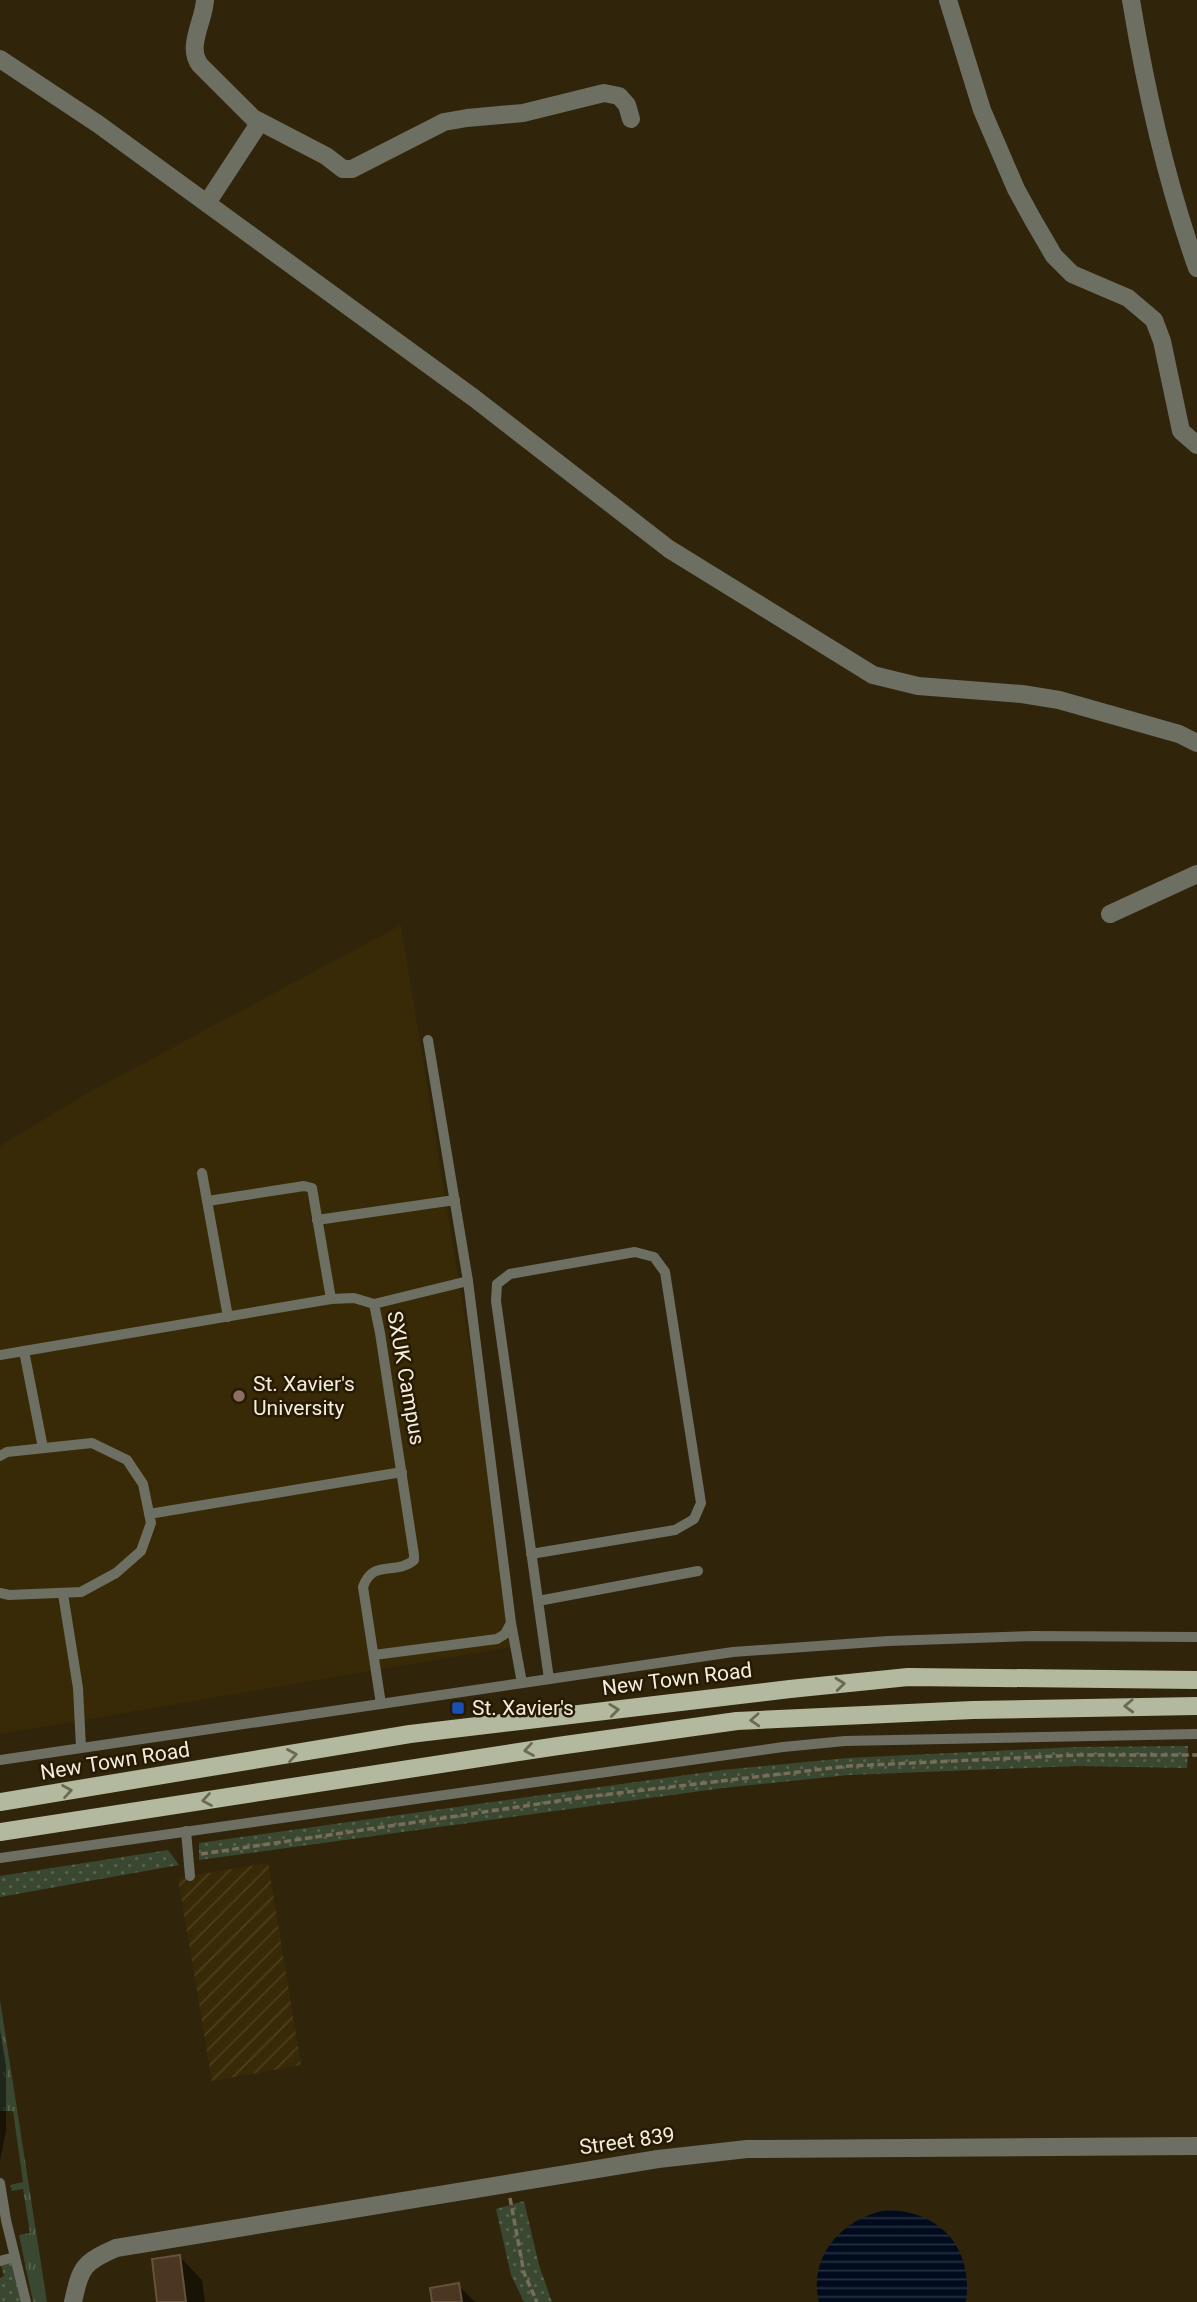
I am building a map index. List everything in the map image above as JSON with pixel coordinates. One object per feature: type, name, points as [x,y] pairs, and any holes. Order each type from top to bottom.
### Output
[{"type":"main road","name":"New Town Road","points":[[0,1802],[410,1734],[803,1687],[908,1677],[1197,1680]]},
{"type":"main road","points":[[0,1832],[737,1721],[973,1710],[1197,1706]]},
{"type":"street","points":[[205,0],[203,20],[193,48],[196,60],[253,118],[348,170],[444,122],[523,113],[604,93],[619,96],[627,105],[631,119]]},
{"type":"street","points":[[948,0],[982,110],[1016,189],[1033,220],[1054,256],[1072,274],[1128,299],[1154,320],[1181,430],[1197,445]]},
{"type":"street","points":[[1131,0],[1144,78],[1182,227],[1197,268]]},
{"type":"street","points":[[0,59],[98,124],[474,398],[669,549],[873,676],[918,686],[1022,694],[1059,700],[1157,727],[1197,743]]},
{"type":"street","points":[[207,203],[260,122]]},
{"type":"street","points":[[1110,914],[1197,874]]},
{"type":"street","name":"Street 839","points":[[73,2302],[79,2274],[94,2258],[117,2248],[658,2159],[747,2149],[1197,2146]]},
{"type":"lane","points":[[428,1040],[468,1282],[511,1623],[522,1683]]},
{"type":"lane","points":[[202,1173],[228,1317]]},
{"type":"lane","points":[[208,1201],[309,1185],[313,1192],[331,1300]]},
{"type":"lane","points":[[317,1220],[455,1200]]},
{"type":"lane","points":[[531,1554],[675,1530],[694,1519],[701,1503],[665,1272],[654,1256],[635,1252],[510,1274],[497,1284],[496,1301],[531,1554],[549,1679]]},
{"type":"lane","points":[[374,1304],[468,1282]]},
{"type":"lane","name":"SXUK Campus","points":[[0,1355],[331,1300],[354,1298],[374,1304],[402,1472],[149,1514]]},
{"type":"lane","points":[[24,1351],[43,1448]]},
{"type":"lane","points":[[0,1456],[7,1452],[92,1443],[127,1460],[143,1484],[151,1523],[141,1551],[116,1573],[81,1592],[9,1595],[0,1593]]},
{"type":"lane","points":[[381,1704],[363,1587],[367,1575],[375,1570],[410,1564],[414,1560],[402,1472]]},
{"type":"lane","points":[[538,1601],[698,1571]]},
{"type":"lane","points":[[63,1594],[78,1688],[81,1747]]},
{"type":"lane","points":[[374,1655],[497,1639],[505,1634],[511,1623]]},
{"type":"lane","points":[[0,1760],[733,1652],[888,1641],[1034,1636],[1197,1637]]},
{"type":"lane","points":[[0,1858],[783,1747],[845,1741],[1197,1734]]},
{"type":"lane","points":[[186,1831],[190,1876]]},
{"type":"lane","points":[[0,2183],[26,2302]]},
{"type":"lane","points":[[0,2260],[15,2257]]},
{"type":"path","points":[[188,1854],[585,1797],[849,1766],[1079,1755],[1197,1755]]},
{"type":"path","points":[[507,2183],[524,2273],[537,2302]]},
{"type":"shaded area","name":"St. Xavier's University","points":[[401,925],[518,1646],[0,1734],[0,1146],[86,1094]]},
{"type":"shaded area","points":[[268,1863],[301,2065],[212,2081],[178,1878]]},
{"type":"green space","points":[[1188,1746],[1187,1768],[1077,1766],[849,1775],[723,1788],[199,1860],[199,1843],[722,1770],[847,1758],[1077,1747]]},
{"type":"green space","points":[[168,1850],[179,1865],[0,1897],[0,1876]]},
{"type":"green space","points":[[0,2000],[47,2302],[33,2302],[19,2235],[30,2233],[23,2189],[12,2191],[10,2185],[23,2182],[13,2111],[0,2111]]},
{"type":"green space","points":[[524,2201],[539,2265],[552,2302],[524,2302],[511,2275],[496,2209]]},
{"type":"green space","points":[[13,2262],[23,2302],[0,2302],[0,2278],[4,2276],[1,2265]]},
{"type":"water","points":[[889,2210],[908,2212],[924,2218],[939,2226],[950,2237],[959,2250],[964,2266],[966,2302],[819,2302],[819,2269],[824,2254],[833,2241],[844,2229],[858,2220]]},
{"type":"building","points":[[180,2255],[186,2302],[157,2302],[152,2259]]},
{"type":"building","points":[[459,2283],[462,2302],[432,2302],[430,2288]]},
{"type":"place","name":"St. Xavier's University","points":[[239,1396]]},
{"type":"place","name":"St. Xavier's","points":[[458,1708]]}]
